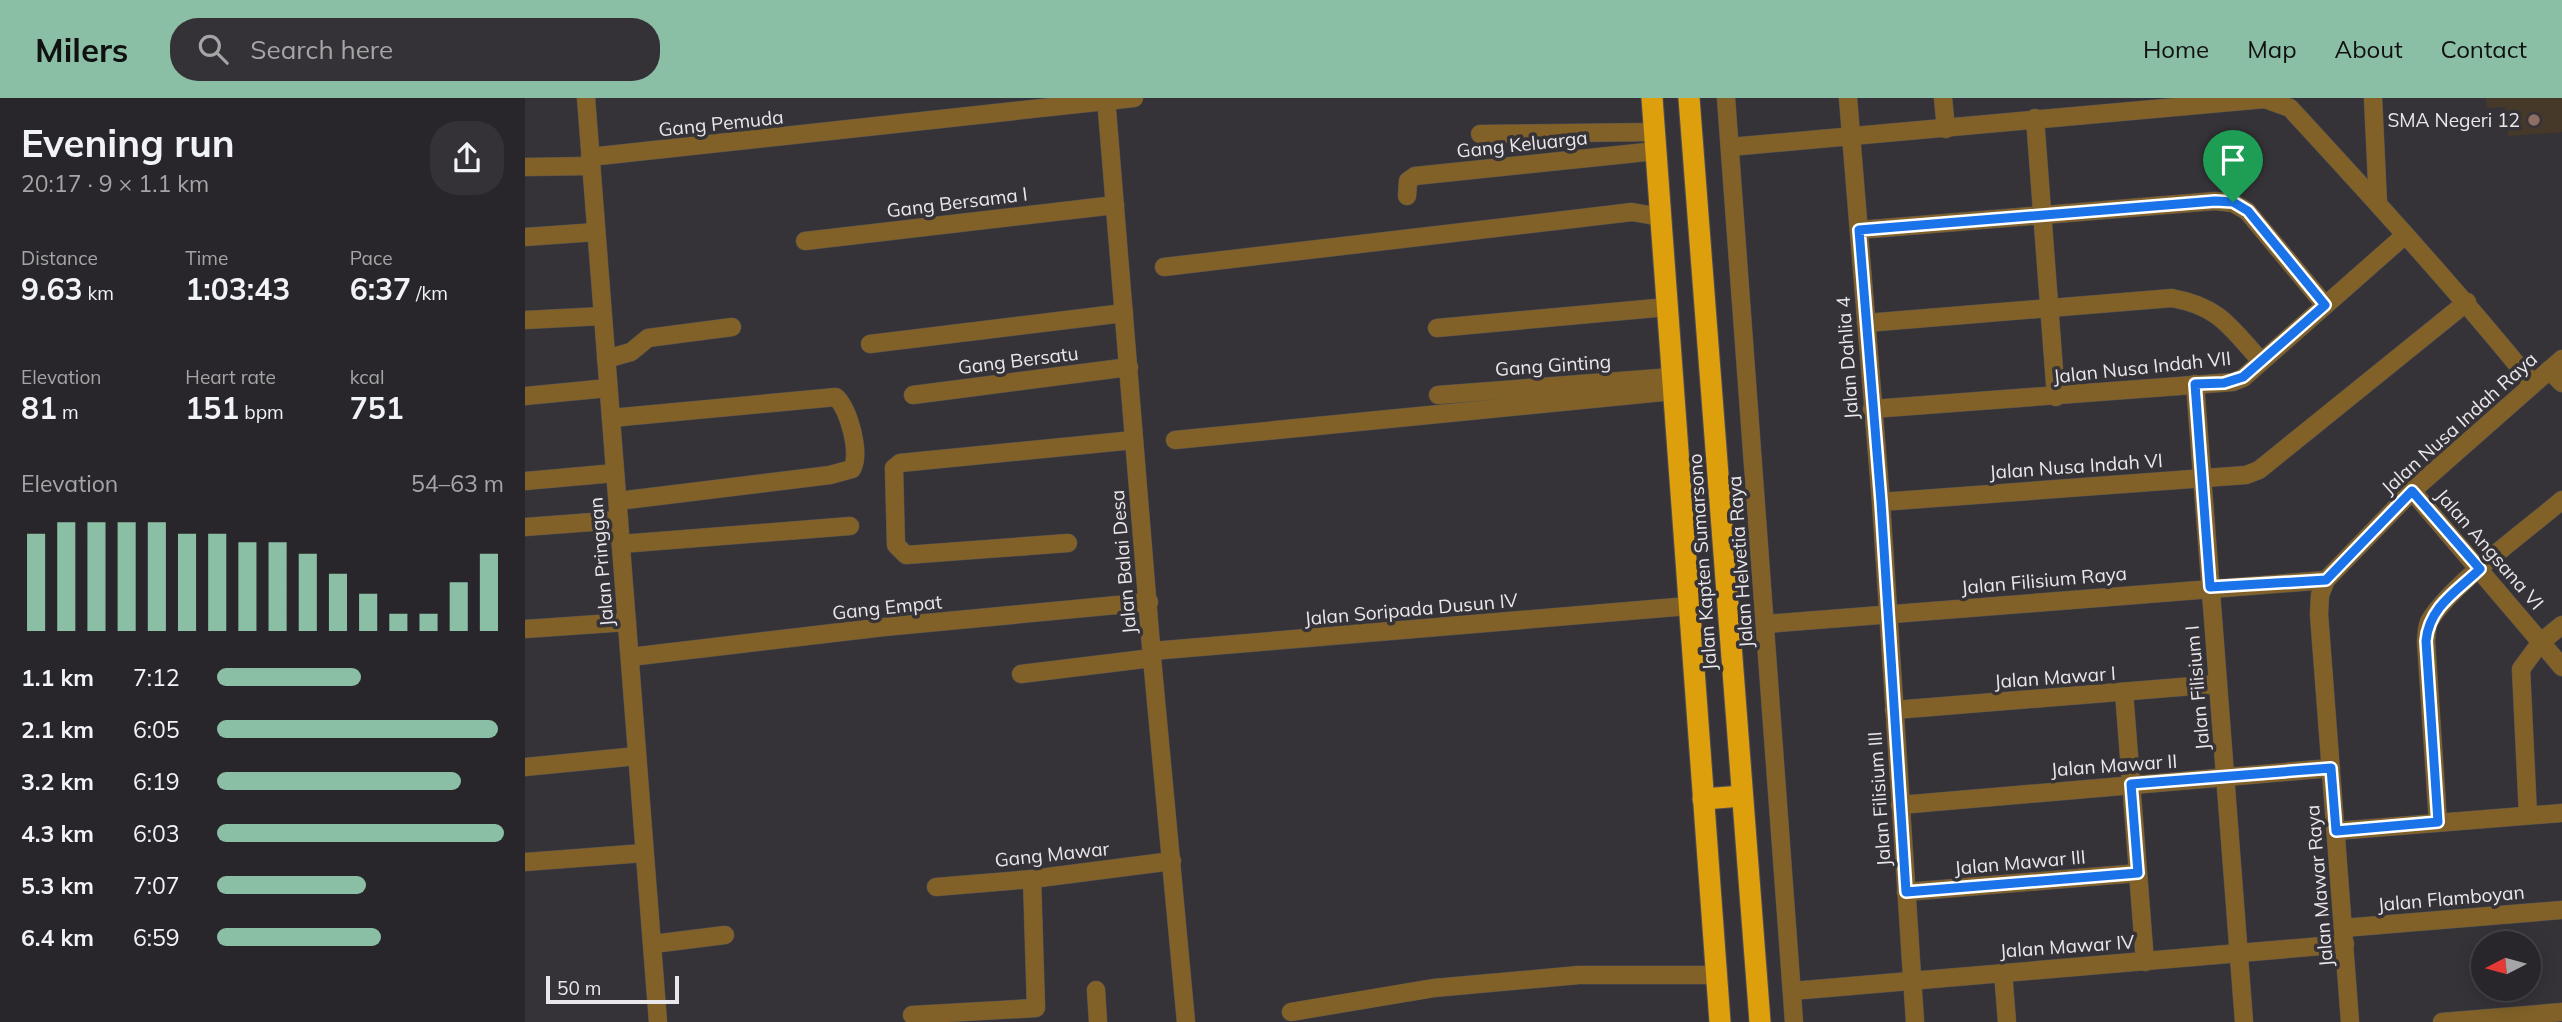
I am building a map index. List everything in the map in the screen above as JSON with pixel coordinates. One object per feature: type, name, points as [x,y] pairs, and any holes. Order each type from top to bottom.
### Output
[{"type":"highway","name":"Jalan Kapten Sumarsono","points":[[1653,98],[1672,384],[1681,606],[1703,799],[1720,1022]]},
{"type":"highway","name":"Jalan Kapten Sumarsono","points":[[1689,98],[1760,1022]]},
{"type":"highway","points":[[1703,799],[1742,796]]},
{"type":"street","name":"Jalan Pringgan","points":[[586,98],[658,1022]]},
{"type":"street","name":"Gang Pemuda","points":[[525,167],[591,162],[1106,99],[1134,98]]},
{"type":"street","name":"Jalan Helvetia Raya","points":[[1726,98],[1794,1022]]},
{"type":"street","name":"Jalan Dahlia 4","points":[[1849,98],[1881,502],[1887,615]]},
{"type":"street","points":[[1943,98],[1946,129]]},
{"type":"street","points":[[2373,98],[2378,203]]},
{"type":"street","name":"Jalan Balai Desa","points":[[1106,99],[1152,655],[1186,1022]]},
{"type":"street","points":[[1730,147],[1946,129],[2229,100],[2266,99],[2290,108],[2467,302],[2533,384]]},
{"type":"street","points":[[2035,118],[2056,397]]},
{"type":"street","points":[[1480,134],[1656,141]]},
{"type":"street","name":"Gang Keluarga","points":[[1407,196],[1408,181],[1415,176],[1656,141]]},
{"type":"street","points":[[1859,230],[2215,201],[2233,202],[2248,211],[2325,305]]},
{"type":"street","name":"Gang Bersama I","points":[[805,241],[1115,205]]},
{"type":"street","points":[[1164,267],[1632,212],[1661,217]]},
{"type":"street","points":[[525,237],[596,232]]},
{"type":"street","name":"Jalan Nusa Indah VII","points":[[1872,409],[2233,382],[2243,377],[2404,236]]},
{"type":"street","points":[[1866,323],[2172,298],[2195,302],[2214,311],[2261,361]]},
{"type":"street","name":"Jalan Nusa Indah VI","points":[[1881,502],[2246,475],[2272,463],[2467,302]]},
{"type":"street","points":[[1437,328],[1667,307]]},
{"type":"street","points":[[870,344],[1124,313]]},
{"type":"street","points":[[525,320],[603,316]]},
{"type":"street","points":[[606,359],[631,352],[649,338],[732,327]]},
{"type":"street","points":[[2556,365],[2562,383]]},
{"type":"street","name":"Jalan Nusa Indah Raya","points":[[2326,580],[2412,491],[2556,365]]},
{"type":"street","name":"Gang Bersatu","points":[[913,395],[1129,367]]},
{"type":"street","points":[[1175,440],[1672,384]]},
{"type":"street","name":"Gang Ginting","points":[[1438,395],[1672,384]]},
{"type":"street","name":"Jalan Filisium I","points":[[2195,384],[2244,1022]]},
{"type":"street","points":[[525,396],[608,388]]},
{"type":"street","points":[[611,418],[836,397],[848,413],[856,461],[852,469],[830,475],[618,502]]},
{"type":"street","points":[[1068,543],[906,555],[896,545],[894,468],[900,463],[1134,440]]},
{"type":"street","points":[[525,481],[615,473]]},
{"type":"street","name":"Jalan Angsana VI","points":[[2412,491],[2562,667]]},
{"type":"street","points":[[2438,822],[2426,641],[2428,624],[2438,608],[2480,569],[2562,500]]},
{"type":"street","points":[[525,527],[619,520]]},
{"type":"street","points":[[621,544],[851,526]]},
{"type":"street","name":"Jalan Filisium Raya","points":[[1766,624],[2210,587],[2326,580]]},
{"type":"street","name":"Jalan Mawar Raya","points":[[2326,580],[2320,595],[2319,614],[2350,1022]]},
{"type":"street","name":"Gang Empat","points":[[630,657],[871,629],[1149,602]]},
{"type":"street","name":"Jalan Soripada Dusun IV","points":[[1021,674],[1152,655],[1681,606]]},
{"type":"street","name":"Jalan Filisium III","points":[[1887,615],[1915,1022]]},
{"type":"street","points":[[525,629],[627,622]]},
{"type":"street","points":[[2528,815],[2521,669],[2541,642],[2562,625]]},
{"type":"street","name":"Jalan Mawar I","points":[[1894,710],[2218,684]]},
{"type":"street","points":[[2125,692],[2145,962]]},
{"type":"street","points":[[525,767],[637,756]]},
{"type":"street","name":"Jalan Mawar II","points":[[1900,804],[2331,768]]},
{"type":"street","points":[[2336,831],[2562,813]]},
{"type":"street","points":[[525,862],[644,853]]},
{"type":"street","name":"Gang Mawar","points":[[936,887],[1172,860]]},
{"type":"street","name":"Jalan Mawar III","points":[[1906,892],[2138,873]]},
{"type":"street","points":[[912,1015],[1037,1008],[1032,878]]},
{"type":"street","name":"Jalan Flamboyan","points":[[2344,936],[2562,910]]},
{"type":"street","points":[[653,944],[725,935]]},
{"type":"street","name":"Jalan Mawar IV","points":[[1792,991],[2239,954],[2344,936]]},
{"type":"street","points":[[2003,972],[2007,1022]]},
{"type":"street","points":[[1291,1012],[1434,988],[1579,975],[1717,975]]},
{"type":"street","points":[[1096,990],[1098,1022]]},
{"type":"street","points":[[2442,1022],[2551,1016]]},
{"type":"shaded area","name":"SMA Negeri 12","points":[[2486,98],[2562,98],[2562,132],[2508,136],[2505,107],[2487,108]]},
{"type":"place","name":"SMA Negeri 12","points":[[2534,120]]},
{"type":"route","points":[[2215,201],[2233,202],[2248,211],[2325,305],[2243,377],[2233,382],[2195,384],[2210,587],[2326,580],[2412,491],[2480,569],[2438,608],[2428,624],[2426,641],[2438,822],[2336,831],[2331,768],[2131,784],[2138,873],[1906,892],[1881,502],[1859,230],[2215,201]]}]
